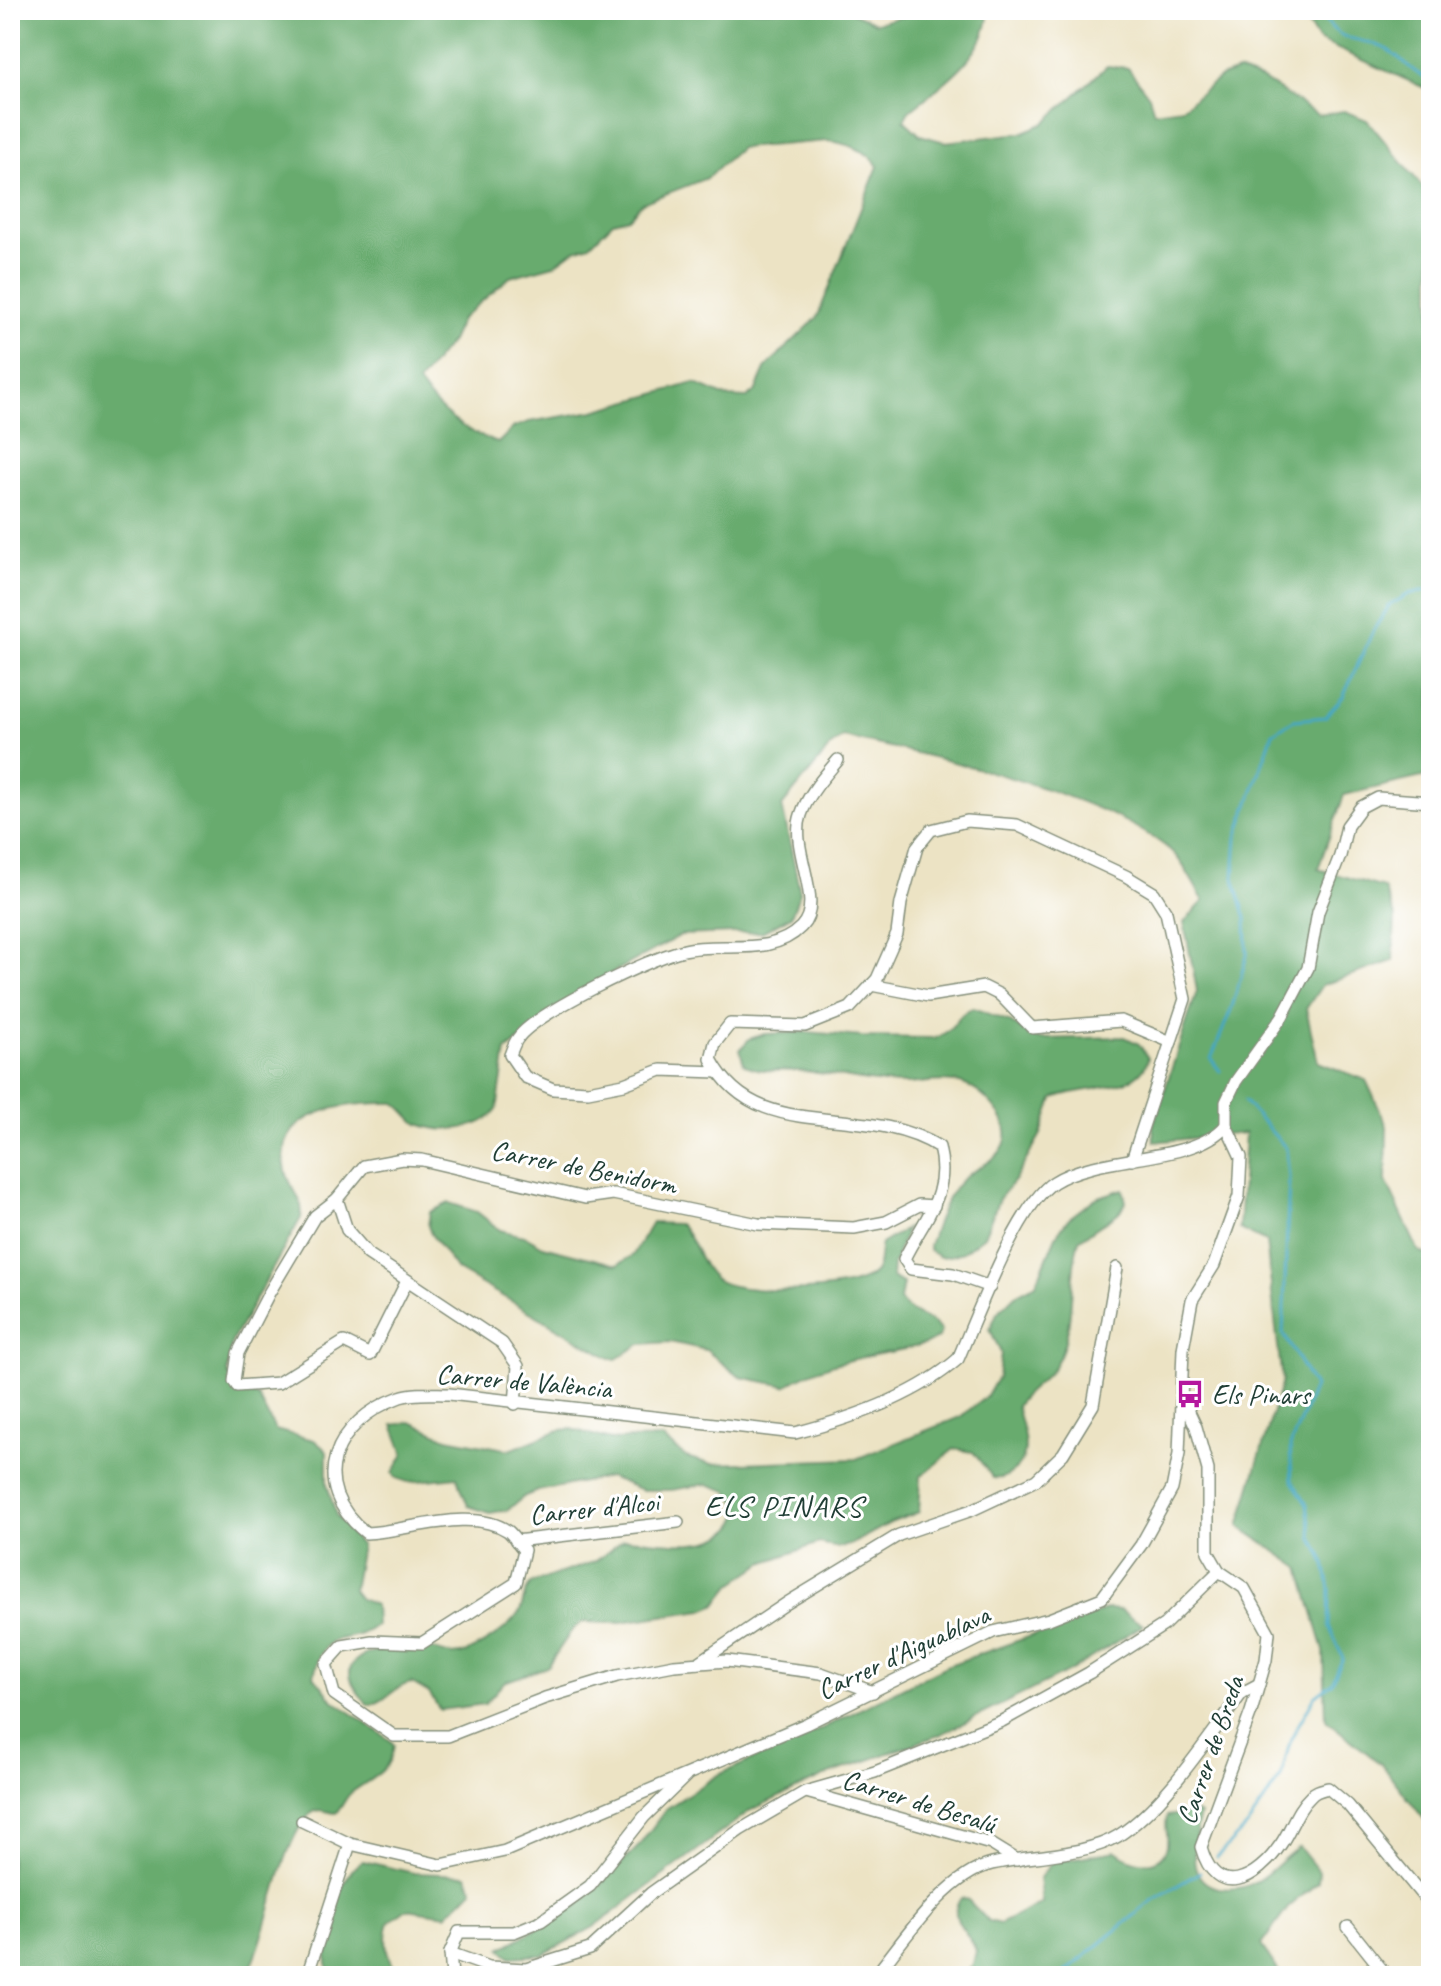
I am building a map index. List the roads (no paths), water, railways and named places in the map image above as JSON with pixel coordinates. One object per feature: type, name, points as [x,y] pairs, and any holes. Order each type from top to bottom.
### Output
[{"type":"street","points":[[718,1072],[661,1070],[624,1084],[588,1091],[553,1089],[525,1077],[510,1055],[518,1037],[545,1017],[645,963],[686,949],[778,942],[802,926],[812,904],[798,853],[800,817],[813,790],[838,760]]},
{"type":"street","points":[[1226,1125],[1226,1102],[1236,1081],[1282,1017],[1308,968],[1318,912],[1340,856],[1347,826],[1361,807],[1378,798],[1431,802]]},
{"type":"street","points":[[990,1287],[953,1274],[911,1269],[904,1259],[934,1206],[945,1170],[939,1147],[919,1134],[870,1121],[795,1116],[749,1103],[723,1082],[711,1059],[715,1043],[730,1024],[805,1026],[850,1008],[871,985],[897,934],[901,903],[917,847],[931,830],[967,821],[1017,825],[1084,855],[1154,893],[1166,912],[1185,999],[1132,1160]]},
{"type":"street","points":[[871,985],[928,996],[984,987],[1000,995],[1032,1028],[1121,1021],[1171,1042]]},
{"type":"street","name":"Carrer de València","points":[[516,1541],[507,1531],[469,1520],[433,1521],[393,1532],[366,1533],[348,1519],[333,1493],[337,1444],[360,1417],[402,1396],[449,1394],[515,1404],[795,1433],[843,1421],[939,1376],[958,1359],[1023,1219],[1052,1183],[1089,1167],[1132,1160],[1216,1138],[1226,1125]]},
{"type":"street","name":"Carrer d'Aiguablava","points":[[302,1821],[350,1844],[441,1865],[505,1851],[873,1692],[993,1632],[1049,1619],[1102,1598],[1141,1545],[1172,1489],[1182,1398],[1183,1349],[1192,1300],[1214,1265],[1239,1196],[1241,1157],[1226,1125]]},
{"type":"street","name":"Carrer de Benidorm","points":[[407,1281],[370,1355],[344,1342],[278,1383],[250,1387],[237,1386],[234,1381],[238,1353],[315,1216],[337,1199],[364,1166],[402,1159],[435,1163],[585,1198],[613,1194],[758,1224],[854,1228],[886,1222],[919,1205],[934,1206]]},
{"type":"street","points":[[337,1199],[347,1230],[368,1254],[502,1343],[518,1366],[515,1404]]},
{"type":"street","points":[[698,1663],[787,1603],[899,1535],[972,1510],[1036,1480],[1063,1454],[1093,1405],[1117,1268]]},
{"type":"street","points":[[450,1953],[489,1967],[526,1969],[590,1949],[651,1893],[740,1830],[805,1792],[875,1772],[1002,1721],[1089,1673],[1164,1625],[1219,1571],[1208,1552],[1208,1470],[1196,1427],[1182,1398]]},
{"type":"street","name":"Carrer d'Alcoi","points":[[516,1541],[678,1522]]},
{"type":"street","points":[[516,1541],[524,1550],[516,1583],[422,1643],[372,1641],[342,1646],[326,1664],[334,1694],[394,1736],[448,1736],[545,1698],[617,1676],[698,1663],[727,1661],[821,1673],[873,1692]]},
{"type":"street","name":"Carrer de Breda","points":[[1219,1571],[1244,1588],[1269,1633],[1259,1684],[1201,1847],[1206,1864],[1219,1879],[1235,1882],[1255,1871],[1281,1845],[1296,1813],[1313,1793],[1328,1788],[1348,1805],[1431,1906]]},
{"type":"street","points":[[875,1976],[917,1923],[963,1876],[990,1864],[1116,1837],[1164,1791],[1242,1693],[1259,1684]]},
{"type":"street","points":[[452,1976],[450,1953],[459,1932],[514,1932],[541,1921],[590,1886],[644,1817],[689,1772]]},
{"type":"street","name":"Carrer de Besalú","points":[[805,1792],[991,1844],[1017,1860]]},
{"type":"street","points":[[307,1976],[350,1844]]},
{"type":"street","points":[[1348,1927],[1387,1976]]},
{"type":"waterway","points":[[1324,10],[1323,15],[1337,32],[1388,50],[1431,80]]},
{"type":"waterway","points":[[1220,1071],[1211,1059],[1232,1007],[1247,955],[1246,918],[1234,878],[1237,837],[1273,733],[1294,720],[1325,717],[1343,697],[1374,629],[1390,605],[1409,594],[1431,589]]},
{"type":"waterway","points":[[1217,1857],[1247,1826],[1281,1777],[1291,1738],[1315,1696],[1332,1683],[1343,1658],[1329,1626],[1330,1589],[1325,1563],[1312,1537],[1307,1505],[1292,1480],[1290,1446],[1314,1387],[1283,1333],[1289,1177],[1286,1148],[1244,1101]]},
{"type":"waterway","points":[[1061,1976],[1153,1900],[1200,1872]]},
{"type":"place","name":"Els Pinars","points":[[1190,1394]]},
{"type":"district","name":"ELS PINARS","points":[[784,1506]]}]
